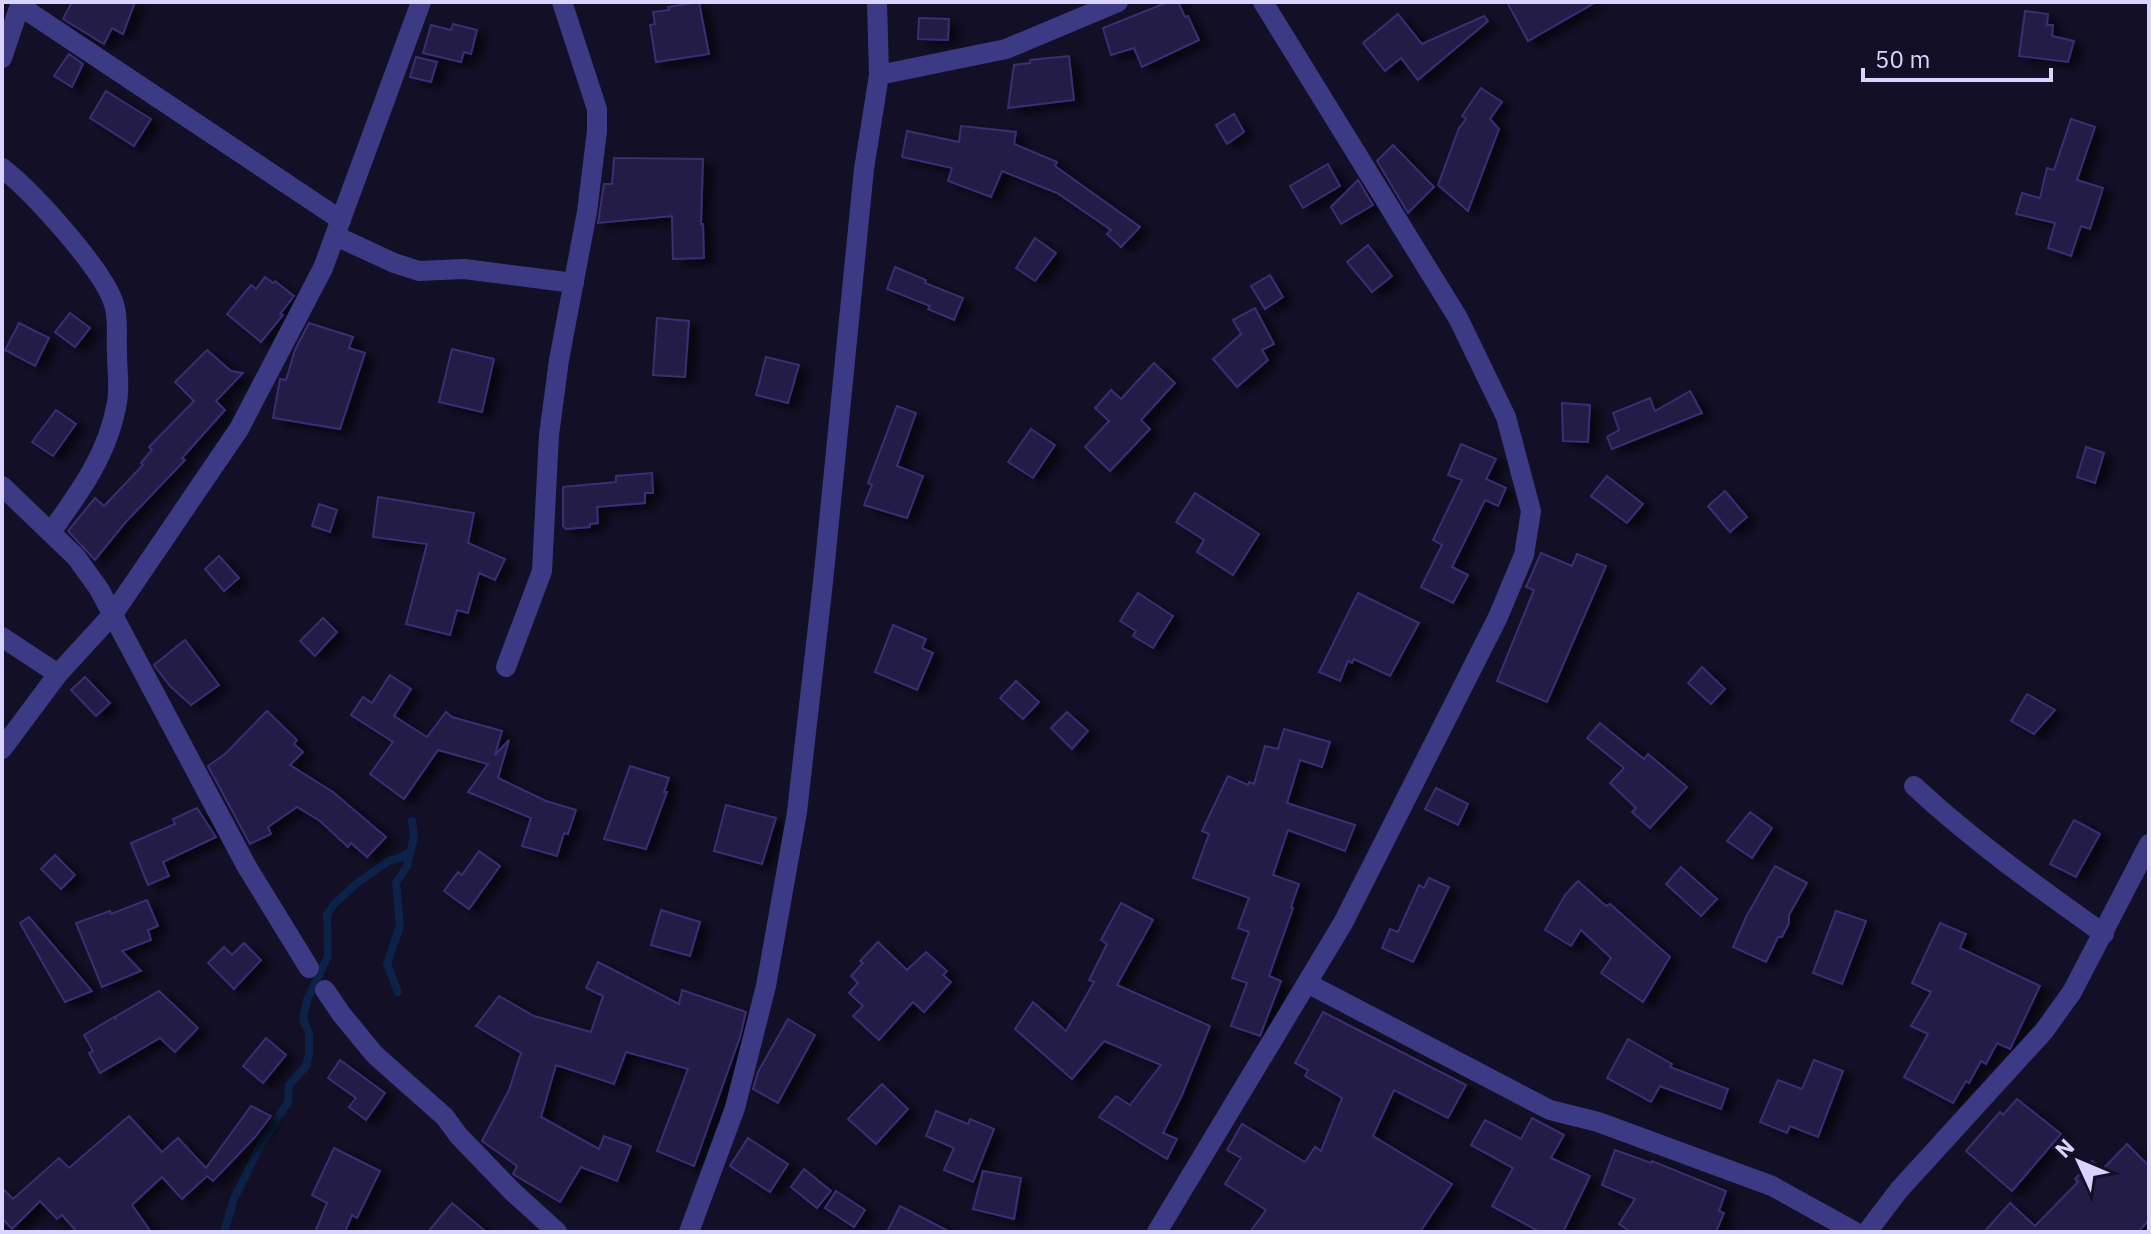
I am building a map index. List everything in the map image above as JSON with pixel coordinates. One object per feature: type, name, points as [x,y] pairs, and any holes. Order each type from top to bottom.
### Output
[{"type":"street","points":[[2,749],[58,674],[113,614],[239,429],[323,268],[421,2]]},
{"type":"street","points":[[506,667],[542,571],[549,435],[597,131],[597,109],[562,2]]},
{"type":"street","points":[[689,1232],[739,1093],[766,986],[796,823],[864,169],[879,75],[877,2]]},
{"type":"street","points":[[879,75],[1006,49],[1118,2]]},
{"type":"street","points":[[1157,1232],[1343,923],[1498,617],[1524,555],[1531,511],[1506,417],[1458,318],[1263,2]]},
{"type":"street","points":[[4,47],[20,4],[338,228],[394,263],[419,271],[464,269],[574,283]]},
{"type":"street","points":[[2,168],[48,212],[87,262],[113,301],[118,317],[117,401],[101,455],[77,497],[51,532]]},
{"type":"street","points":[[2,486],[76,557],[113,614],[252,877],[309,968]]},
{"type":"street","points":[[2,637],[58,674]]},
{"type":"street","points":[[1914,786],[1949,819],[2002,861],[2104,934]]},
{"type":"street","points":[[1867,1232],[1899,1190],[2044,1031],[2072,992],[2149,844]]},
{"type":"street","points":[[1307,983],[1550,1110],[1598,1122],[1772,1186],[1855,1232]]},
{"type":"street","points":[[325,990],[375,1055],[445,1117],[458,1135],[513,1192],[557,1232]]},
{"type":"building","points":[[72,2],[135,2],[123,34],[112,28],[104,44],[63,19]]},
{"type":"building","points":[[699,2],[709,54],[656,62],[650,25],[655,24],[653,12]]},
{"type":"building","points":[[1168,2],[1178,2],[1199,40],[1142,67],[1134,48],[1111,55],[1103,28]]},
{"type":"building","points":[[1507,2],[1596,2],[1528,41]]},
{"type":"building","points":[[2025,11],[2048,14],[2047,25],[2053,25],[2052,36],[2074,41],[2068,62],[2019,56]]},
{"type":"building","points":[[1398,14],[1422,44],[1484,16],[1488,21],[1418,80],[1401,58],[1385,71],[1363,43]]},
{"type":"building","points":[[919,18],[949,19],[948,40],[918,39]]},
{"type":"building","points":[[453,24],[477,30],[471,54],[464,52],[461,62],[423,53],[431,25],[451,30]]},
{"type":"building","points":[[69,54],[83,64],[72,87],[54,76]]},
{"type":"building","points":[[1069,56],[1074,100],[1008,108],[1014,65]]},
{"type":"building","points":[[416,57],[437,62],[431,82],[410,77]]},
{"type":"building","points":[[1481,88],[1502,102],[1490,119],[1499,129],[1468,211],[1438,185],[1459,128],[1466,119],[1462,116]]},
{"type":"building","points":[[106,91],[151,119],[134,146],[90,118]]},
{"type":"building","points":[[1234,114],[1244,132],[1227,144],[1216,125]]},
{"type":"building","points":[[2071,119],[2095,127],[2077,180],[2103,188],[2090,229],[2081,226],[2071,256],[2048,248],[2055,223],[2016,214],[2022,193],[2040,198],[2047,168],[2054,170]]},
{"type":"building","points":[[961,126],[1016,132],[1014,144],[1057,162],[1055,166],[1140,227],[1121,247],[1107,234],[1111,230],[1057,193],[1002,171],[991,197],[948,181],[952,168],[902,157],[907,131],[959,142]]},
{"type":"building","points":[[1393,145],[1434,187],[1408,213],[1377,161]]},
{"type":"building","points":[[614,158],[703,159],[701,224],[704,258],[673,259],[672,216],[598,223],[604,184],[612,184]]},
{"type":"building","points":[[1328,164],[1340,186],[1303,208],[1290,186]]},
{"type":"building","points":[[1358,180],[1373,205],[1341,224],[1331,207]]},
{"type":"building","points":[[1035,238],[1056,253],[1035,281],[1016,268]]},
{"type":"building","points":[[1368,245],[1392,276],[1372,292],[1347,262]]},
{"type":"building","points":[[895,267],[963,298],[954,320],[928,309],[930,306],[887,289]]},
{"type":"building","points":[[1270,275],[1283,297],[1265,309],[1251,286]]},
{"type":"building","points":[[265,277],[294,296],[261,342],[227,314],[251,285],[256,289]]},
{"type":"building","points":[[1255,308],[1274,344],[1262,350],[1268,360],[1237,387],[1213,359],[1241,334],[1233,320]]},
{"type":"building","points":[[70,313],[90,328],[75,347],[55,332]]},
{"type":"building","points":[[657,318],[689,321],[685,377],[653,375]]},
{"type":"building","points":[[19,323],[49,338],[35,366],[5,350]]},
{"type":"building","points":[[309,323],[353,337],[349,348],[365,353],[340,429],[273,418],[280,379],[286,380],[295,350]]},
{"type":"building","points":[[452,349],[494,359],[482,412],[439,402]]},
{"type":"building","points":[[207,350],[231,371],[243,373],[216,401],[225,410],[182,458],[185,460],[124,524],[95,560],[68,531],[95,498],[104,506],[143,465],[141,463],[152,450],[149,447],[194,401],[175,382]]},
{"type":"building","points":[[766,357],[799,365],[788,403],[756,395]]},
{"type":"building","points":[[1154,363],[1175,383],[1141,420],[1150,429],[1110,471],[1085,447],[1109,421],[1095,408],[1111,390],[1121,399]]},
{"type":"building","points":[[1690,391],[1702,413],[1612,449],[1607,437],[1619,430],[1613,413],[1650,398],[1655,411]]},
{"type":"building","points":[[1562,403],[1590,405],[1588,442],[1563,441]]},
{"type":"building","points":[[897,406],[916,413],[897,466],[923,476],[907,518],[864,505],[872,485],[868,483]]},
{"type":"building","points":[[56,410],[76,424],[53,456],[32,442]]},
{"type":"building","points":[[1031,429],[1055,445],[1033,478],[1008,462]]},
{"type":"building","points":[[1461,444],[1496,459],[1486,479],[1506,488],[1498,506],[1485,500],[1452,567],[1468,575],[1453,603],[1421,587],[1442,545],[1433,540],[1462,480],[1448,475]]},
{"type":"building","points":[[2086,447],[2104,453],[2095,483],[2077,477]]},
{"type":"building","points":[[652,473],[653,493],[645,493],[645,503],[597,507],[598,523],[590,524],[590,527],[566,529],[563,526],[563,487],[616,482],[616,476]]},
{"type":"building","points":[[1607,476],[1643,504],[1627,523],[1591,496]]},
{"type":"building","points":[[1725,491],[1747,517],[1730,532],[1708,506]]},
{"type":"building","points":[[1195,493],[1259,534],[1233,575],[1197,552],[1204,540],[1176,522]]},
{"type":"building","points":[[378,497],[474,513],[468,543],[505,559],[495,580],[479,573],[468,613],[457,610],[450,635],[406,624],[427,544],[373,537]]},
{"type":"building","points":[[319,504],[337,510],[330,532],[312,526]]},
{"type":"building","points":[[1541,553],[1572,566],[1577,554],[1606,566],[1547,702],[1497,681],[1534,590],[1526,587]]},
{"type":"building","points":[[219,556],[239,578],[224,591],[205,569]]},
{"type":"building","points":[[1138,593],[1173,616],[1153,648],[1133,636],[1136,631],[1120,621]]},
{"type":"building","points":[[1358,593],[1419,623],[1390,676],[1354,659],[1352,663],[1348,661],[1340,681],[1319,672]]},
{"type":"building","points":[[323,618],[337,632],[315,656],[300,641]]},
{"type":"building","points":[[893,625],[926,639],[922,648],[933,653],[917,690],[875,672]]},
{"type":"building","points":[[185,640],[219,685],[191,705],[170,686],[154,665]]},
{"type":"building","points":[[1702,667],[1725,689],[1711,704],[1688,683]]},
{"type":"building","points":[[390,675],[411,689],[394,716],[427,737],[446,712],[452,717],[502,731],[495,755],[509,740],[498,778],[546,801],[576,810],[557,856],[522,846],[531,818],[468,792],[488,764],[438,750],[404,799],[370,774],[393,742],[351,715],[363,697],[372,703]]},
{"type":"building","points":[[85,677],[110,703],[96,716],[71,690]]},
{"type":"building","points":[[1016,681],[1039,702],[1023,719],[1000,698]]},
{"type":"building","points":[[2027,694],[2055,710],[2034,734],[2011,721]]},
{"type":"building","points":[[267,711],[297,740],[294,744],[303,752],[290,765],[333,792],[386,837],[367,857],[351,843],[348,847],[320,821],[297,807],[268,827],[271,834],[250,844],[208,766],[225,754]]},
{"type":"building","points":[[1067,712],[1088,731],[1072,749],[1051,728]]},
{"type":"building","points":[[1600,723],[1644,759],[1648,754],[1687,787],[1650,828],[1632,812],[1636,808],[1610,783],[1624,768],[1587,738]]},
{"type":"building","points":[[1284,729],[1330,742],[1322,767],[1300,760],[1287,803],[1355,825],[1345,851],[1288,830],[1273,875],[1299,884],[1269,976],[1281,981],[1260,1036],[1231,1026],[1247,983],[1232,978],[1249,932],[1238,928],[1249,898],[1193,878],[1209,834],[1202,831],[1228,776],[1248,785],[1249,782],[1254,784],[1265,746],[1278,749]]},
{"type":"building","points":[[630,766],[669,778],[664,792],[667,792],[646,849],[604,839]]},
{"type":"building","points":[[1436,788],[1468,804],[1458,825],[1425,809]]},
{"type":"building","points":[[726,805],[776,818],[762,864],[714,851]]},
{"type":"building","points":[[197,808],[216,837],[163,862],[169,876],[148,885],[131,843],[175,824],[173,819]]},
{"type":"building","points":[[1750,812],[1772,828],[1752,858],[1727,841]]},
{"type":"building","points":[[2074,820],[2100,834],[2076,877],[2050,864]]},
{"type":"building","points":[[479,851],[500,866],[469,909],[444,891],[458,872],[462,875]]},
{"type":"building","points":[[55,855],[75,875],[61,889],[41,869]]},
{"type":"building","points":[[1775,866],[1807,883],[1789,915],[1789,923],[1782,937],[1778,937],[1766,962],[1733,947]]},
{"type":"building","points":[[1681,867],[1717,899],[1701,916],[1666,884]]},
{"type":"building","points":[[1429,878],[1449,887],[1413,962],[1382,948],[1390,929],[1398,932],[1419,885],[1424,888]]},
{"type":"building","points":[[1578,881],[1606,906],[1610,904],[1670,957],[1643,1002],[1601,973],[1611,958],[1581,930],[1571,946],[1545,930],[1565,895]]},
{"type":"building","points":[[147,900],[158,926],[148,930],[151,940],[122,951],[141,971],[102,987],[76,923]]},
{"type":"building","points":[[1121,903],[1153,920],[1117,985],[1210,1026],[1163,1133],[1177,1139],[1167,1159],[1099,1117],[1116,1096],[1130,1105],[1161,1065],[1104,1041],[1072,1079],[1015,1029],[1033,1002],[1066,1031],[1094,982],[1089,980],[1107,944],[1101,940]]},
{"type":"building","points":[[661,910],[700,922],[690,956],[651,945]]},
{"type":"building","points":[[1836,911],[1866,921],[1842,984],[1813,973]]},
{"type":"building","points":[[29,917],[92,991],[65,1002],[20,923]]},
{"type":"building","points":[[1940,923],[1966,934],[1960,948],[2040,986],[2010,1049],[1997,1043],[1986,1064],[1981,1061],[1953,1103],[1904,1077],[1928,1034],[1911,1026],[1931,992],[1912,983]]},
{"type":"building","points":[[878,942],[907,970],[926,952],[947,971],[943,975],[951,982],[924,1012],[913,1002],[879,1040],[853,1016],[863,1006],[849,993],[858,983],[851,976]]},
{"type":"building","points":[[244,943],[261,960],[234,989],[208,963],[224,947],[232,955]]},
{"type":"building","points":[[598,962],[679,1004],[682,990],[746,1012],[694,1166],[657,1151],[688,1069],[626,1052],[614,1084],[556,1065],[541,1117],[599,1149],[604,1136],[631,1146],[617,1181],[581,1167],[560,1202],[513,1174],[517,1166],[482,1141],[509,1090],[521,1053],[476,1026],[499,996],[534,1016],[591,1032],[603,996],[586,988]]},
{"type":"building","points":[[159,991],[198,1028],[175,1052],[160,1038],[100,1073],[84,1035],[114,1017],[116,1020],[115,1017]]},
{"type":"building","points":[[1323,1012],[1466,1085],[1448,1118],[1394,1090],[1373,1136],[1452,1184],[1420,1232],[1250,1232],[1266,1210],[1225,1184],[1241,1158],[1227,1150],[1242,1124],[1305,1162],[1315,1147],[1321,1151],[1342,1098],[1305,1076],[1308,1070],[1295,1063]]},
{"type":"building","points":[[788,1019],[815,1035],[778,1103],[753,1089],[758,1072]]},
{"type":"building","points":[[266,1038],[286,1055],[263,1083],[243,1066]]},
{"type":"building","points":[[1628,1039],[1672,1064],[1670,1067],[1728,1089],[1721,1109],[1660,1086],[1651,1102],[1607,1078]]},
{"type":"building","points":[[340,1060],[385,1093],[366,1120],[349,1107],[356,1098],[328,1078]]},
{"type":"building","points":[[1814,1060],[1843,1071],[1818,1137],[1790,1126],[1787,1133],[1760,1122],[1778,1080],[1802,1089]]},
{"type":"building","points":[[882,1084],[908,1109],[876,1144],[848,1119]]},
{"type":"building","points":[[2017,1099],[2061,1134],[2012,1191],[1966,1151],[2000,1112],[2003,1115]]},
{"type":"building","points":[[251,1106],[271,1116],[213,1181],[207,1176],[182,1199],[162,1177],[132,1205],[151,1232],[77,1232],[62,1215],[57,1219],[40,1201],[12,1229],[2,1218],[2,1188],[13,1199],[59,1158],[69,1168],[129,1116],[162,1152],[178,1138],[206,1168]]},
{"type":"building","points":[[936,1111],[968,1124],[970,1119],[994,1129],[973,1182],[944,1170],[954,1148],[926,1136]]},
{"type":"building","points":[[1532,1118],[1564,1135],[1551,1158],[1590,1176],[1563,1232],[1540,1232],[1492,1206],[1513,1168],[1471,1145],[1485,1120],[1521,1139]]},
{"type":"building","points":[[748,1138],[788,1164],[770,1192],[730,1166]]},
{"type":"building","points":[[2127,1144],[2149,1166],[2149,1220],[2138,1232],[1984,1232],[2010,1203],[2035,1226],[2078,1182],[2075,1179],[2092,1161],[2102,1170]]},
{"type":"building","points":[[334,1148],[380,1171],[357,1218],[352,1215],[345,1232],[315,1232],[327,1203],[312,1195]]},
{"type":"building","points":[[1615,1150],[1652,1161],[1726,1191],[1719,1211],[1724,1213],[1716,1232],[1631,1232],[1619,1224],[1635,1199],[1602,1185]]},
{"type":"building","points":[[804,1169],[831,1191],[817,1208],[791,1187]]},
{"type":"building","points":[[983,1171],[1021,1178],[1014,1219],[973,1209]]},
{"type":"building","points":[[836,1191],[865,1210],[854,1227],[825,1208]]},
{"type":"building","points":[[452,1203],[486,1232],[428,1232]]},
{"type":"building","points":[[900,1206],[950,1232],[887,1232]]},
{"type":"waterway","points":[[398,992],[387,964],[400,926],[396,883],[407,866],[414,837],[412,821]]},
{"type":"waterway","points":[[224,1232],[234,1199],[260,1146],[288,1102],[289,1085],[306,1066],[309,1033],[303,1020],[307,1000],[328,956],[327,915],[334,904],[356,884],[388,861],[410,852]]}]
